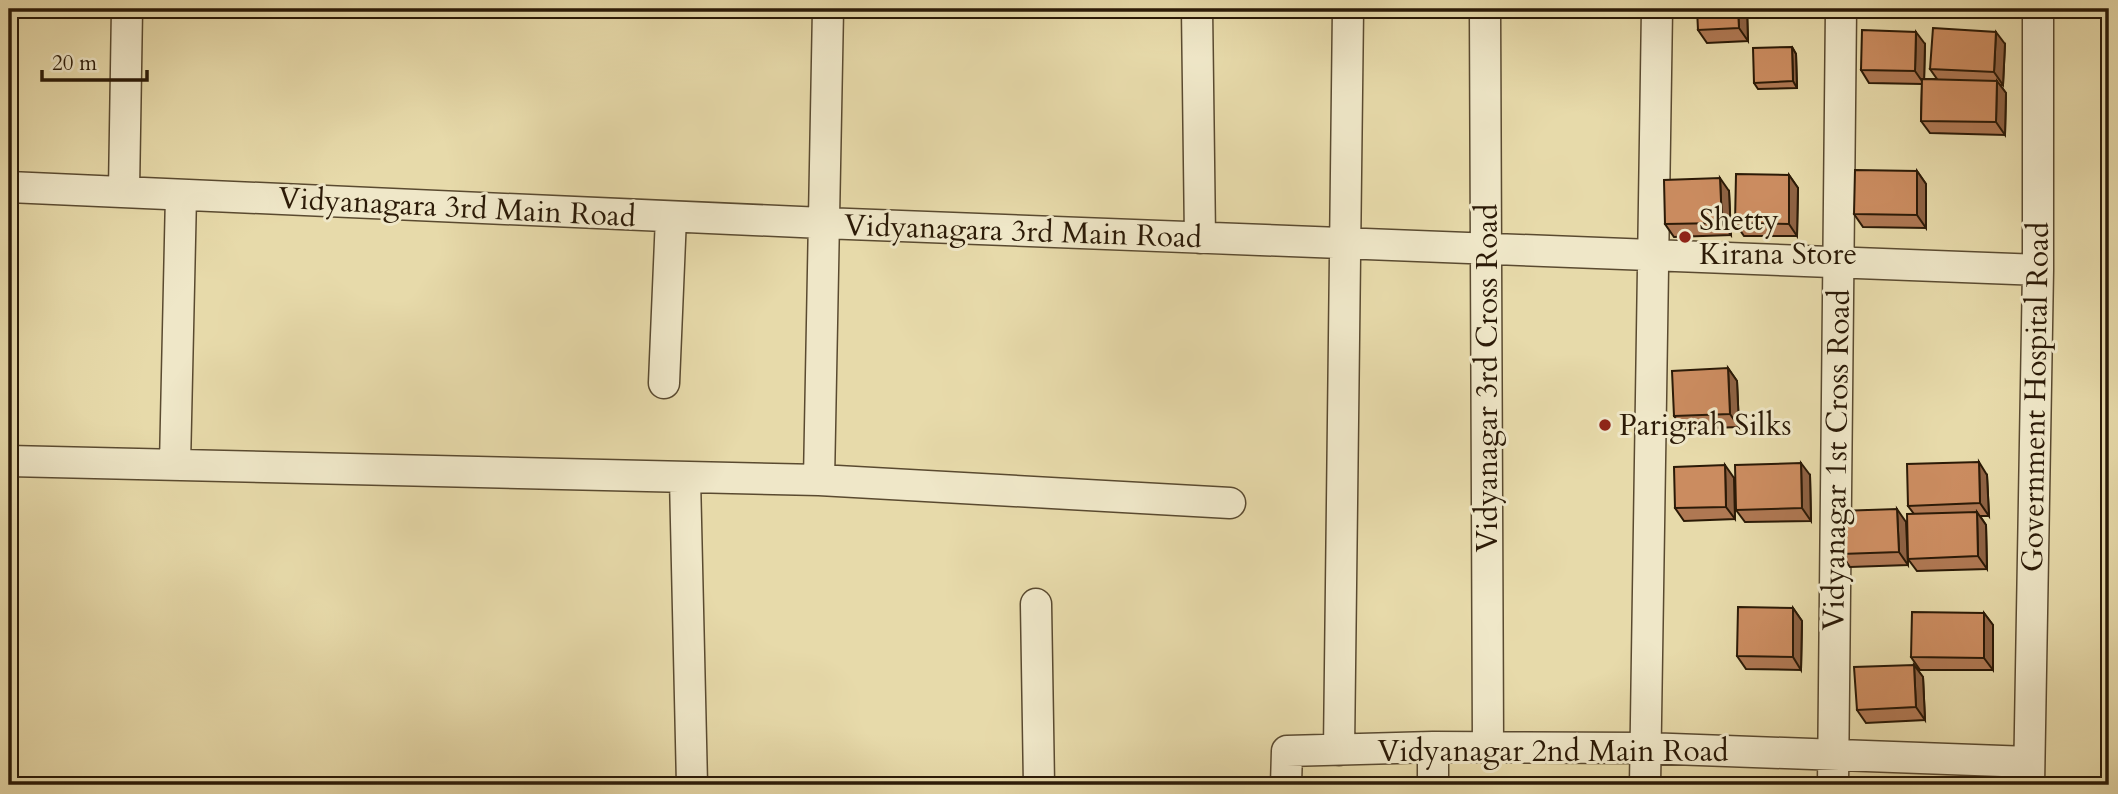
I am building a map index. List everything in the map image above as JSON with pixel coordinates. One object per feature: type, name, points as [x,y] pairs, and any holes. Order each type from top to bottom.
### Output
[{"type":"street","points":[[124,191],[127,9]]},
{"type":"street","points":[[819,480],[828,9]]},
{"type":"street","points":[[1197,9],[1200,238]]},
{"type":"street","points":[[1339,750],[1348,9]]},
{"type":"street","name":"Vidyanagar 3rd Cross Road","points":[[1485,9],[1488,747]]},
{"type":"street","points":[[1645,785],[1657,9]]},
{"type":"street","name":"Vidyanagar 1st Cross Road","points":[[1833,785],[1840,9]]},
{"type":"street","name":"Government Hospital Road","points":[[2029,773],[2038,270],[2038,9]]},
{"type":"street","name":"Vidyanagara 3rd Main Road","points":[[9,187],[671,217],[2038,270]]},
{"type":"street","points":[[175,465],[181,195]]},
{"type":"street","points":[[664,383],[671,217]]},
{"type":"street","points":[[9,461],[819,480],[1230,503]]},
{"type":"street","points":[[684,478],[692,785]]},
{"type":"street","points":[[1036,604],[1039,785]]},
{"type":"street","points":[[1433,747],[1433,785]]},
{"type":"street","name":"Vidyanagar 2nd Main Road","points":[[1286,785],[1287,751],[1433,747],[1645,748],[1834,756],[2029,773]]},
{"type":"building","points":[[1697,9],[1738,9],[1739,28],[1698,30]]},
{"type":"building","points":[[1933,28],[1996,32],[1994,72],[1930,69]]},
{"type":"building","points":[[1862,30],[1916,32],[1915,71],[1861,70]]},
{"type":"building","points":[[1792,47],[1793,81],[1754,83],[1753,48]]},
{"type":"building","points":[[1922,79],[1997,81],[1996,122],[1921,121]]},
{"type":"building","points":[[1855,170],[1917,171],[1917,215],[1854,214]]},
{"type":"building","points":[[1736,174],[1789,175],[1789,224],[1735,223]]},
{"type":"building","points":[[1720,178],[1722,223],[1665,224],[1664,180]]},
{"type":"building","points":[[1728,368],[1730,414],[1674,416],[1672,371]]},
{"type":"building","points":[[1979,462],[1980,503],[1908,506],[1907,464]]},
{"type":"building","points":[[1801,463],[1802,508],[1736,510],[1735,465]]},
{"type":"building","points":[[1725,465],[1726,507],[1675,508],[1674,467]]},
{"type":"building","points":[[1897,509],[1899,552],[1841,554],[1839,511]]},
{"type":"building","points":[[1977,512],[1978,556],[1908,559],[1907,514]]},
{"type":"building","points":[[1738,607],[1793,608],[1793,657],[1737,656]]},
{"type":"building","points":[[1912,612],[1984,613],[1984,658],[1911,657]]},
{"type":"building","points":[[1914,665],[1916,707],[1857,710],[1854,667]]},
{"type":"place","name":"Shetty Kirana Store","points":[[1685,237]]},
{"type":"place","name":"Parigrah Silks","points":[[1605,425]]}]
